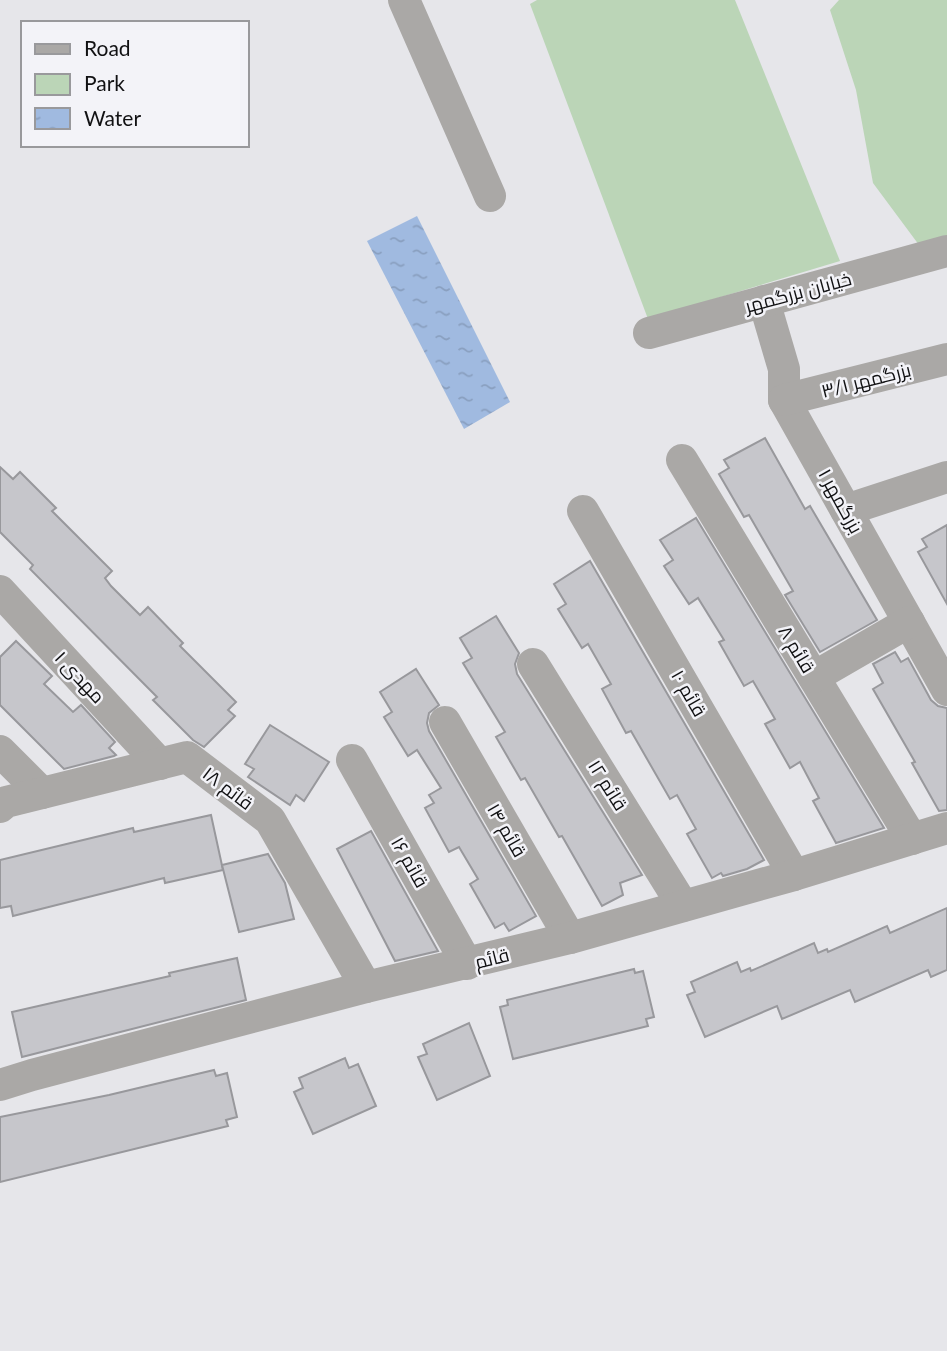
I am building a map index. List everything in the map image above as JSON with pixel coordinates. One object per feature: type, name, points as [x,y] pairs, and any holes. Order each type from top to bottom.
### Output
[{"type":"street","points":[[404,0],[490,196]]},
{"type":"street","name":"خیابان بزرگمهر","points":[[649,333],[947,251]]},
{"type":"street","name":"بزرگمهر ۱","points":[[764,301],[784,369],[784,400],[947,690]]},
{"type":"street","name":"بزرگمهر ۳/۱","points":[[784,400],[947,359]]},
{"type":"street","name":"قائم ۸","points":[[682,460],[912,839]]},
{"type":"street","points":[[846,510],[947,477]]},
{"type":"street","name":"قائم ۱۰","points":[[583,511],[794,875]]},
{"type":"street","name":"مهدی ۱","points":[[0,591],[160,764]]},
{"type":"street","points":[[814,677],[909,622]]},
{"type":"street","name":"قائم ۱۲","points":[[533,664],[683,906]]},
{"type":"street","name":"قائم ۱۴","points":[[445,722],[570,938]]},
{"type":"street","points":[[0,751],[42,793]]},
{"type":"street","name":"قائم ۱۸","points":[[0,807],[6,802],[187,757],[270,820],[366,987]]},
{"type":"street","name":"قائم ۱۶","points":[[352,760],[467,964]]},
{"type":"street","name":"قائم","points":[[0,1086],[32,1074],[366,987],[570,938],[794,875],[947,828]]},
{"type":"street","name":"قائم","points":[[0,1076],[32,1074]]},
{"type":"green space","points":[[537,0],[735,0],[840,261],[648,319],[530,4]]},
{"type":"green space","points":[[839,0],[947,0],[947,238],[919,245],[873,183],[856,90],[830,10]]},
{"type":"water","points":[[417,216],[510,402],[464,429],[367,241]]},
{"type":"building","points":[[765,438],[805,509],[810,506],[877,620],[820,652],[785,595],[793,591],[749,515],[744,517],[719,474],[729,468],[724,460]]},
{"type":"building","points":[[0,467],[13,479],[20,472],[56,508],[52,511],[112,571],[105,578],[111,586],[140,615],[148,607],[183,643],[180,646],[236,702],[228,710],[235,716],[204,747],[193,740],[153,700],[157,697],[30,569],[33,565],[0,532]]},
{"type":"building","points":[[696,518],[884,828],[836,843],[813,801],[819,798],[800,762],[790,768],[765,724],[775,719],[753,681],[744,686],[719,642],[724,640],[698,598],[689,604],[664,566],[673,560],[660,540]]},
{"type":"building","points":[[947,525],[947,604],[918,552],[927,547],[922,539]]},
{"type":"building","points":[[590,561],[764,860],[747,869],[723,876],[721,873],[712,878],[687,834],[696,829],[677,795],[670,799],[631,731],[626,733],[602,689],[611,684],[588,644],[582,648],[558,609],[566,604],[554,584]]},
{"type":"building","points":[[496,616],[519,653],[515,664],[517,674],[642,875],[620,883],[623,895],[602,906],[562,836],[559,837],[525,778],[521,780],[496,737],[505,732],[463,663],[472,658],[460,638]]},
{"type":"building","points":[[16,641],[52,676],[44,684],[73,712],[81,705],[115,742],[109,748],[116,755],[64,769],[0,705],[0,657]]},
{"type":"building","points":[[895,652],[901,662],[908,658],[931,700],[938,706],[947,708],[947,810],[939,811],[912,763],[915,762],[873,689],[883,683],[873,664]]},
{"type":"building","points":[[416,669],[439,705],[429,713],[429,731],[536,916],[509,931],[504,923],[495,928],[470,884],[478,879],[459,847],[449,852],[425,808],[434,803],[429,795],[441,788],[417,750],[408,756],[384,717],[392,712],[380,692]]},
{"type":"building","points":[[270,725],[329,762],[304,801],[296,795],[290,805],[248,777],[254,769],[245,764]]},
{"type":"building","points":[[211,815],[223,870],[165,883],[164,878],[13,916],[11,906],[0,908],[0,860],[133,828],[134,832]]},
{"type":"building","points":[[371,831],[438,951],[395,961],[337,849]]},
{"type":"building","points":[[268,854],[285,883],[294,919],[239,932],[222,865]]},
{"type":"building","points":[[947,908],[947,970],[931,977],[928,970],[855,1002],[850,990],[782,1019],[777,1006],[705,1037],[687,995],[695,992],[691,982],[737,962],[741,972],[750,968],[751,971],[814,943],[818,953],[827,949],[828,952],[887,926],[890,933]]},
{"type":"building","points":[[237,958],[246,1000],[22,1057],[12,1012]]},
{"type":"building","points":[[634,969],[635,973],[643,971],[654,1017],[646,1019],[648,1026],[513,1059],[500,1007],[508,1005],[507,1000]]},
{"type":"building","points":[[469,1023],[490,1076],[437,1100],[418,1057],[427,1054],[423,1044]]},
{"type":"building","points":[[345,1058],[349,1068],[358,1064],[376,1106],[313,1134],[294,1092],[303,1088],[299,1078]]},
{"type":"building","points":[[214,1070],[216,1076],[227,1073],[237,1117],[226,1120],[228,1126],[0,1182],[0,1117]]}]
